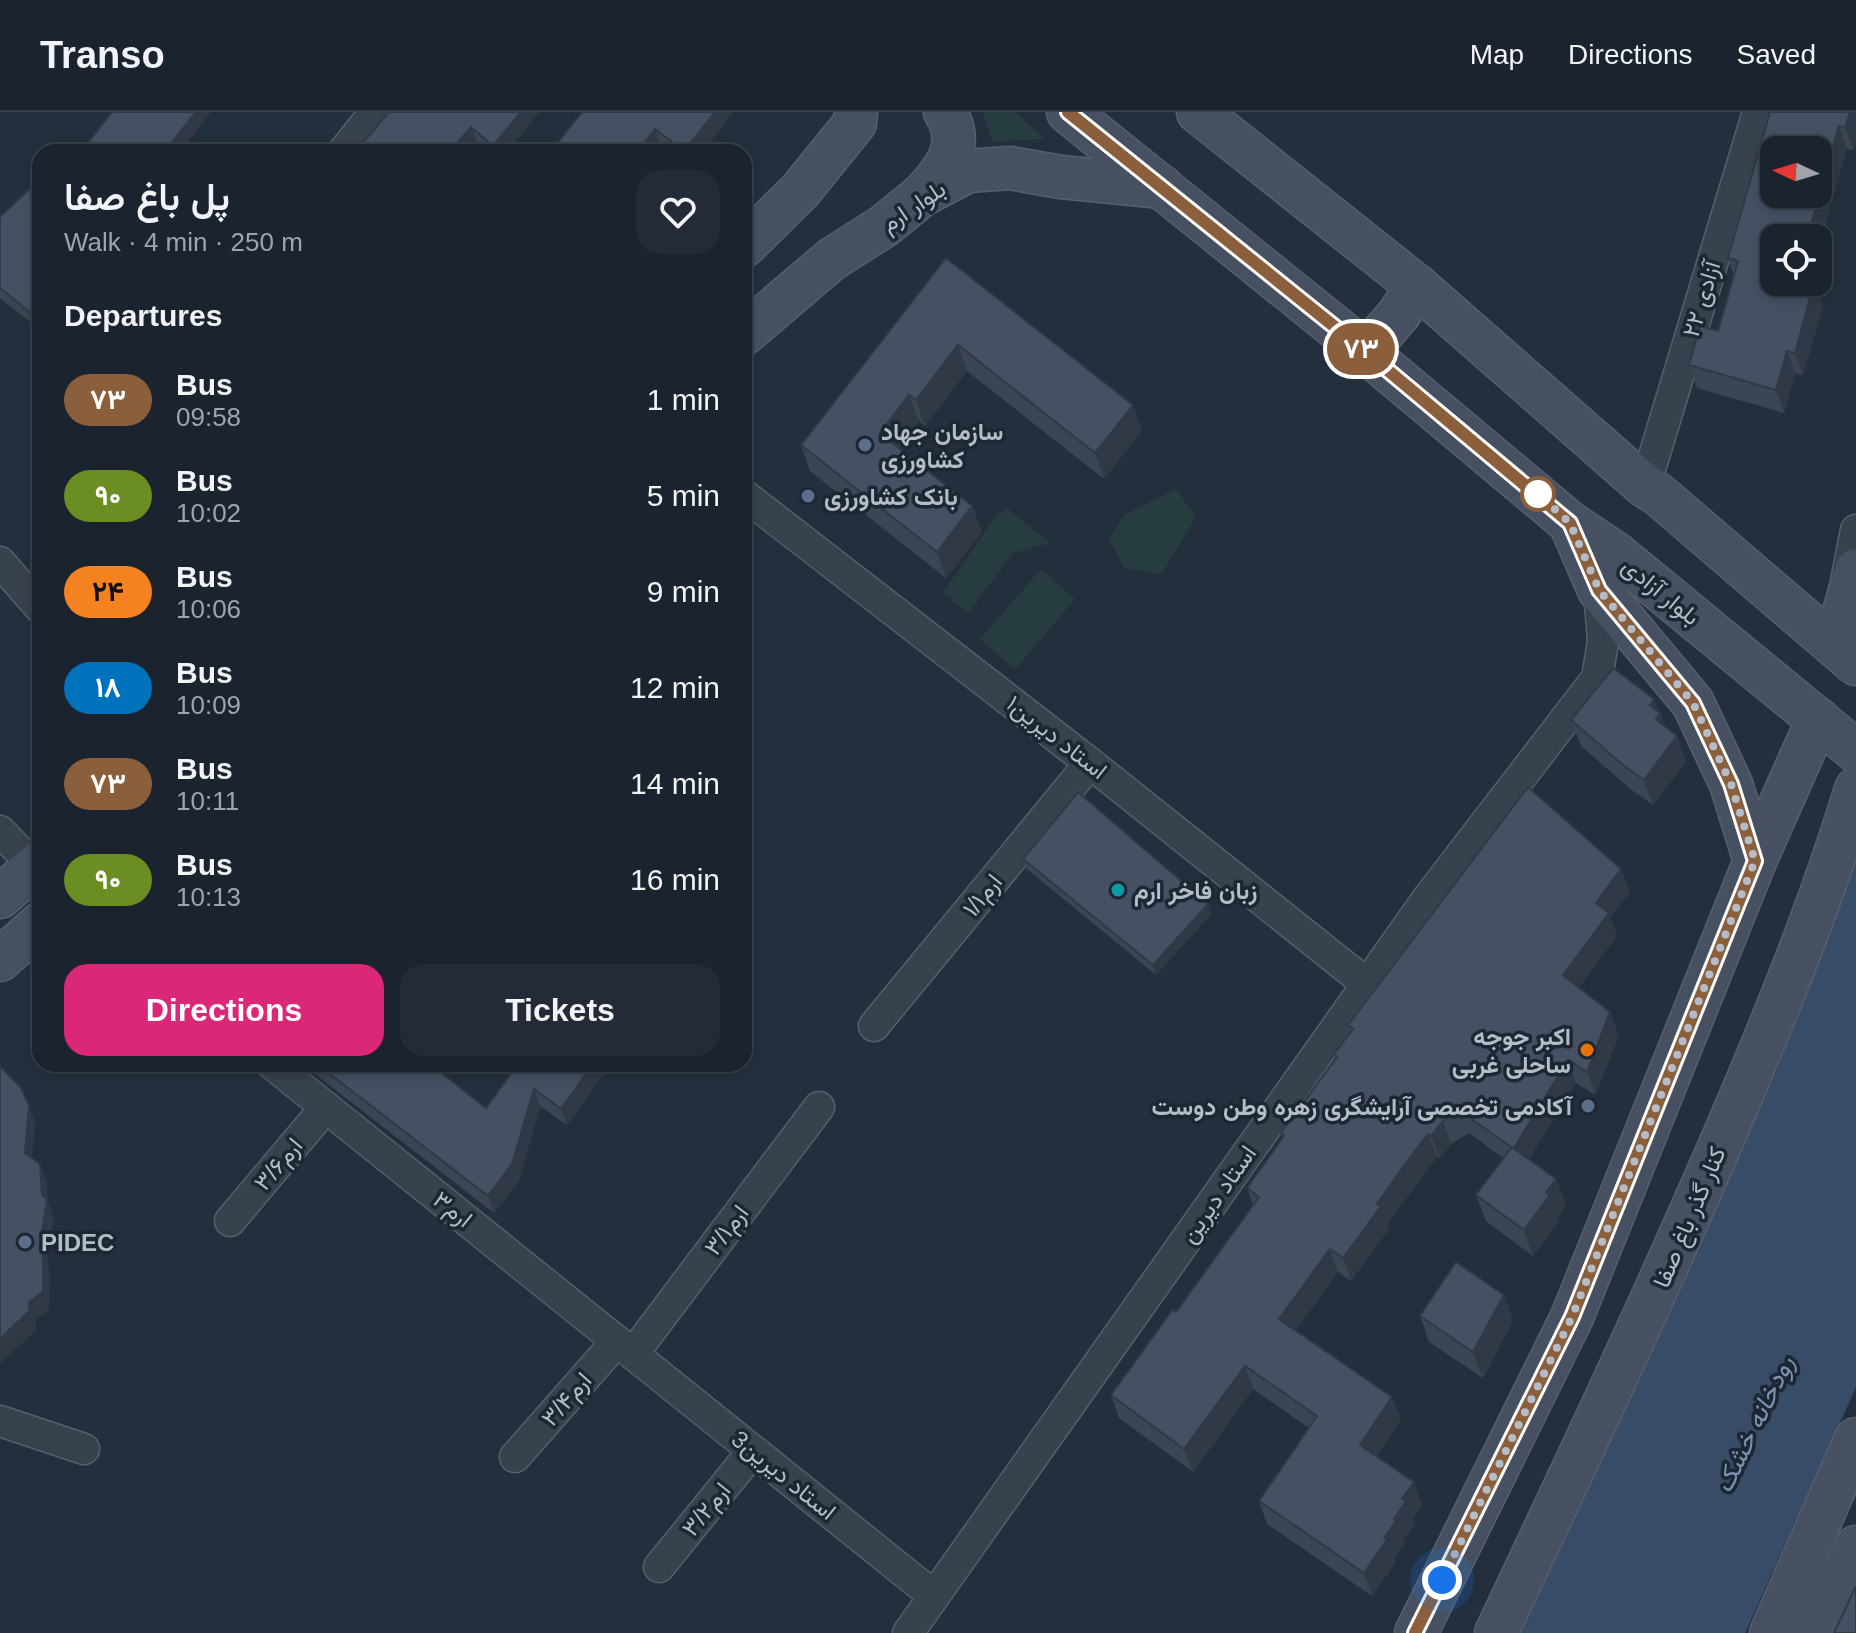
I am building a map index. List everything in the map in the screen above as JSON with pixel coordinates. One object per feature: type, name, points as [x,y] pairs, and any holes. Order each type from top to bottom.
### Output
[{"type":"main road","points":[[922,195],[951,157],[952,123],[945,112]]},
{"type":"main road","name":"بلوار آزادی","points":[[1068,112],[1366,352],[1570,523],[1615,553],[1839,736]]},
{"type":"main road","points":[[1198,112],[1417,286],[1645,486],[1845,654]]},
{"type":"main road","points":[[752,238],[800,191],[861,116]]},
{"type":"main road","name":"بلوار ارم","points":[[752,327],[832,259],[884,226],[922,195],[968,171],[1010,168],[1061,177],[1162,187]]},
{"type":"main road","points":[[1366,352],[1399,314],[1417,286]]},
{"type":"main road","points":[[1570,523],[1599,590],[1693,703],[1731,784],[1755,861]]},
{"type":"main road","points":[[1845,654],[1856,570]]},
{"type":"main road","points":[[1416,1633],[1572,1317],[1755,861],[1839,736]]},
{"type":"main road","name":"کنار گذر باغ صفا","points":[[1496,1633],[1664,1277],[1788,980],[1856,789]]},
{"type":"main road","points":[[0,897],[32,868]]},
{"type":"main road","points":[[0,960],[32,931]]},
{"type":"main road","points":[[1771,1633],[1856,1439]]},
{"type":"main road","points":[[1806,1633],[1827,1605],[1856,1547]]},
{"type":"street","points":[[349,144],[375,112]]},
{"type":"street","name":"آزادی ۲۲","points":[[1645,486],[1758,112]]},
{"type":"street","name":"استاد دیرین۱","points":[[752,501],[1090,763],[1367,984]]},
{"type":"street","points":[[1845,654],[1856,530]]},
{"type":"street","points":[[0,562],[32,599]]},
{"type":"street","name":"استاد دیرین","points":[[908,1633],[1428,898],[1597,678],[1603,642],[1599,590]]},
{"type":"street","name":"۱/۱ارم","points":[[874,1026],[1090,763]]},
{"type":"street","points":[[0,831],[32,860]]},
{"type":"street","name":"ارم۳","points":[[282,1072],[625,1348]]},
{"type":"street","name":"۳/۶ارم","points":[[230,1221],[326,1107]]},
{"type":"street","name":"۳/۱ارم","points":[[625,1348],[819,1107]]},
{"type":"street","name":"3استاد دیرین","points":[[625,1348],[934,1596]]},
{"type":"street","name":"۳/۴ارم","points":[[515,1457],[625,1348]]},
{"type":"street","points":[[0,1421],[84,1449]]},
{"type":"street","name":"۳/۲ارم","points":[[659,1567],[753,1451]]},
{"type":"green space","points":[[983,112],[1015,112],[1045,139],[992,142]]},
{"type":"green space","points":[[1176,489],[1196,517],[1161,575],[1124,568],[1109,539],[1124,515]]},
{"type":"green space","points":[[1007,508],[1051,543],[1013,553],[968,613],[943,593],[996,515]]},
{"type":"green space","points":[[1041,569],[1075,599],[1015,670],[980,639]]},
{"type":"water","name":"رودخانه خشک","points":[[1856,851],[1856,1387],[1745,1633],[1517,1633],[1778,1067]]},
{"type":"building","points":[[112,112],[196,112],[173,141],[177,144],[87,144]]},
{"type":"building","points":[[389,112],[521,112],[495,144],[471,127],[457,144],[362,144]]},
{"type":"building","points":[[582,112],[715,112],[690,144],[675,144],[655,129],[643,144],[557,144]]},
{"type":"building","points":[[1770,112],[1850,112],[1845,128],[1839,126],[1832,150],[1832,136],[1763,136]]},
{"type":"building","points":[[1760,147],[1760,208],[1816,208],[1811,224],[1760,224],[1760,296],[1810,296],[1795,353],[1787,351],[1776,390],[1689,365],[1700,326],[1718,331],[1738,261],[1728,258]]},
{"type":"building","points":[[32,187],[32,314],[0,288],[0,217]]},
{"type":"building","name":"سازمان جهاد کشاورزی","points":[[946,258],[1133,405],[1095,453],[958,345],[916,400],[909,395],[880,433],[972,506],[937,552],[801,445]]},
{"type":"building","points":[[1613,668],[1654,699],[1650,705],[1660,713],[1656,719],[1677,736],[1644,780],[1571,720]]},
{"type":"building","points":[[1528,787],[1621,869],[1596,903],[1609,913],[1563,975],[1610,1012],[1587,1072],[1568,1060],[1514,1148],[1460,1111],[1443,1121],[1414,1152],[1377,1204],[1381,1206],[1343,1258],[1330,1249],[1279,1319],[1392,1397],[1360,1445],[1414,1482],[1402,1499],[1406,1501],[1385,1537],[1387,1539],[1364,1573],[1259,1501],[1317,1416],[1245,1366],[1184,1449],[1111,1395],[1259,1197],[1247,1188],[1284,1136],[1281,1133],[1337,1057],[1334,1054],[1353,1029],[1348,1025]]},
{"type":"building","name":"زبان فاخر ارم","points":[[1078,792],[1208,904],[1153,965],[1023,859]]},
{"type":"building","name":"PIDEC","points":[[0,1066],[21,1088],[29,1105],[25,1153],[40,1164],[42,1195],[47,1200],[40,1248],[43,1254],[43,1292],[29,1302],[29,1311],[0,1339]]},
{"type":"building","points":[[327,1072],[440,1072],[486,1108],[512,1072],[587,1072],[561,1109],[534,1089],[512,1164],[488,1196]]},
{"type":"building","points":[[1512,1147],[1556,1179],[1546,1193],[1550,1195],[1524,1230],[1476,1195]]},
{"type":"building","points":[[1456,1262],[1504,1295],[1473,1352],[1420,1316]]},
{"type":"building","points":[[1856,1586],[1856,1633],[1834,1633]]},
{"type":"bus line","name":"۷۳","points":[[1068,112],[1366,352],[1570,523],[1599,590],[1693,703],[1731,784],[1755,861],[1572,1317],[1415,1633]]},
{"type":"place","name":"سازمان جهاد کشاورزی","points":[[865,445]]},
{"type":"place","name":"بانک کشاورزی","points":[[808,496]]},
{"type":"place","name":"زبان فاخر ارم","points":[[1118,890]]},
{"type":"place","name":"اکبر جوجه ساحلی غربی","points":[[1587,1050]]},
{"type":"place","name":"آکادمی تخصصی آرایشگری زهره وطن دوست","points":[[1588,1106]]},
{"type":"place","name":"PIDEC","points":[[25,1242]]},
{"type":"route","points":[[1442,1580],[1572,1317],[1755,861],[1731,784],[1693,703],[1599,590],[1570,523],[1538,494]]}]
